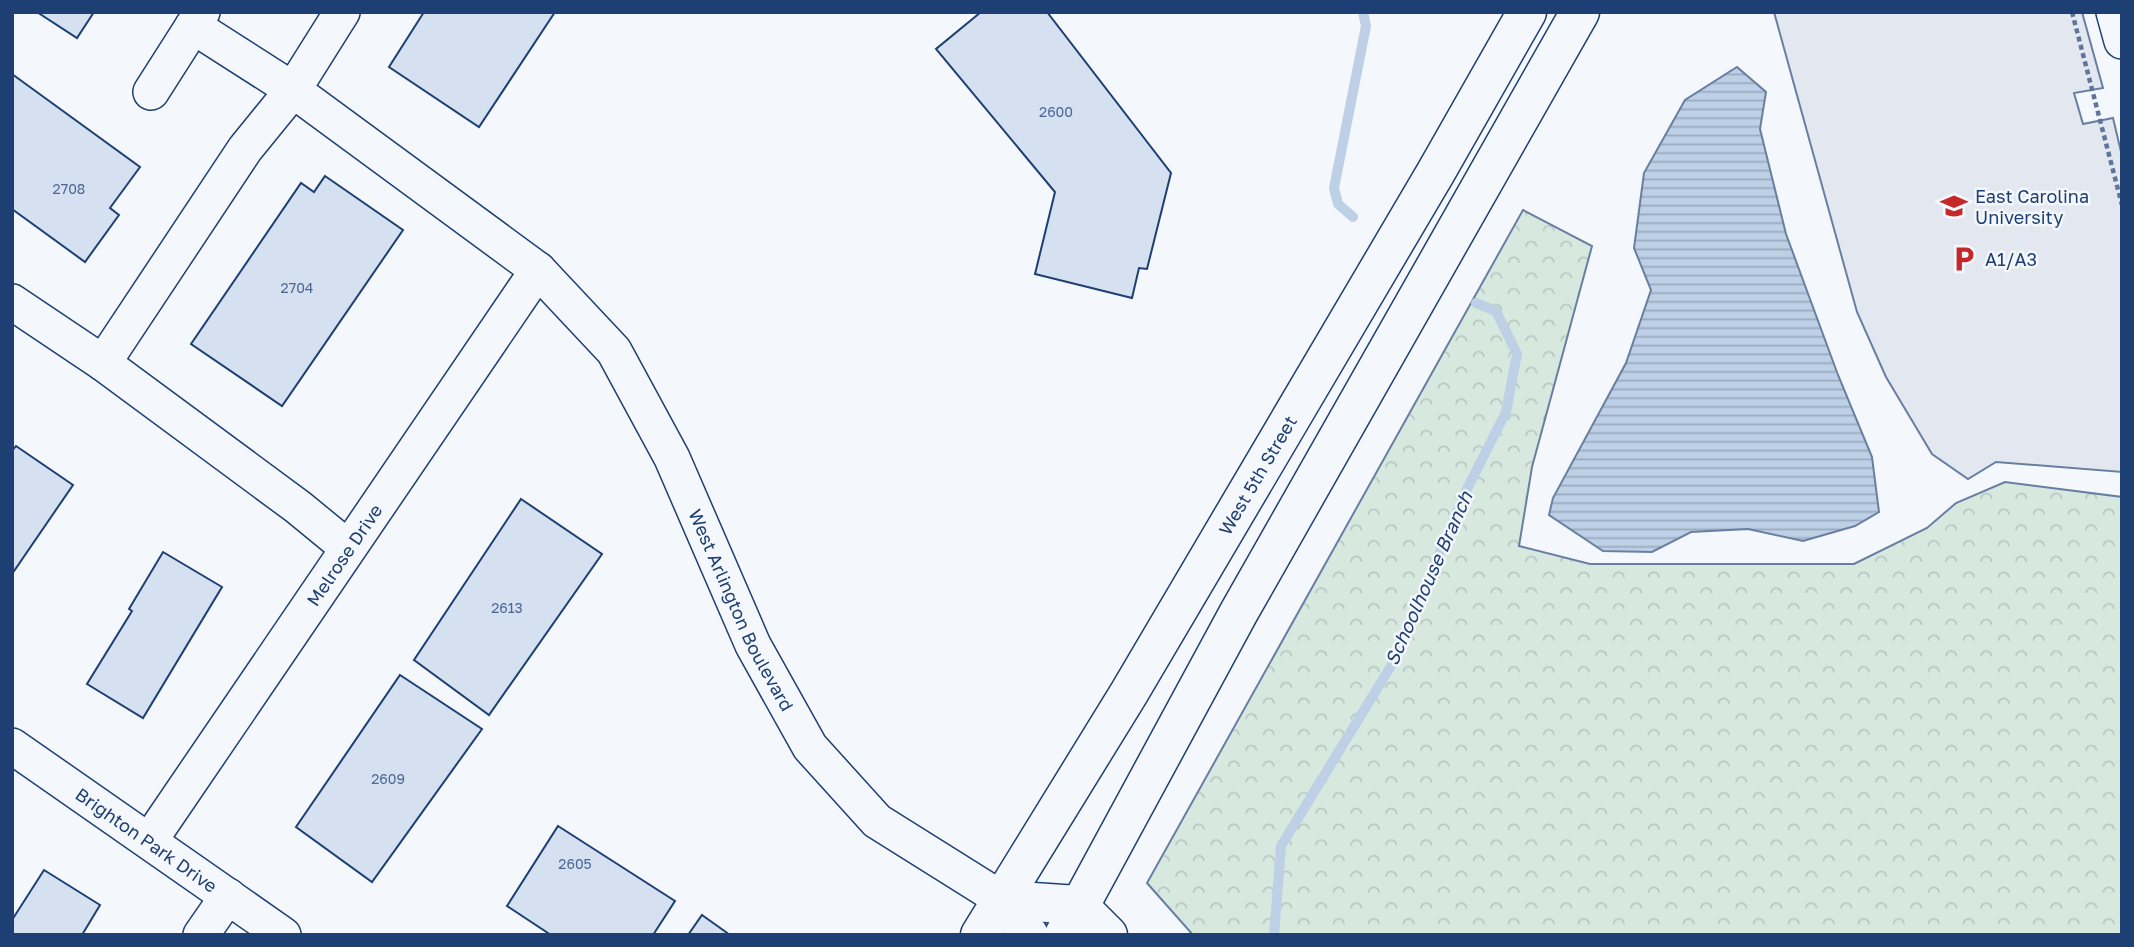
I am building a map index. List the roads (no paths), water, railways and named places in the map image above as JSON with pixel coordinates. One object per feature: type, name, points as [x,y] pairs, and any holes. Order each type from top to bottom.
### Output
[{"type":"main road","name":"West 5th Street","points":[[980,935],[1281,437],[1527,12]]},
{"type":"main road","points":[[1108,935],[1071,920],[1239,612],[1580,12]]},
{"type":"main road","name":"West Arlington Boulevard","points":[[1003,900],[1071,920]]},
{"type":"main road","name":"West Arlington Boulevard","points":[[1003,900],[1030,935]]},
{"type":"street","points":[[103,363],[245,149],[293,90],[342,12]]},
{"type":"street","points":[[2114,12],[2122,41]]},
{"type":"street","points":[[150,92],[198,19]]},
{"type":"street","name":"West Arlington Boulevard","points":[[198,19],[538,270],[614,351],[673,458],[753,645],[810,747],[877,821],[1003,900]]},
{"type":"street","name":"Melrose Drive","points":[[150,840],[538,270]]},
{"type":"street","points":[[12,302],[103,363],[298,507],[348,548]]},
{"type":"street","name":"Brighton Park Drive","points":[[12,746],[283,935]]},
{"type":"street","points":[[201,935],[228,896]]},
{"type":"water","points":[[1737,67],[1766,92],[1760,129],[1786,234],[1838,375],[1872,457],[1879,512],[1855,526],[1803,541],[1748,529],[1691,532],[1652,552],[1603,551],[1549,515],[1553,498],[1626,363],[1651,290],[1634,248],[1644,173],[1685,100]]},
{"type":"waterway","name":"Schoolhouse Branch","points":[[1353,217],[1338,204],[1334,188],[1366,26],[1363,12]]},
{"type":"waterway","name":"Schoolhouse Branch","points":[[1274,935],[1281,846],[1394,661],[1467,489],[1506,412],[1517,354],[1496,311],[1476,303]]},
{"type":"place","name":"East Carolina University","points":[[1954,206]]},
{"type":"place","name":"A1/A3","points":[[1964,259]]}]
